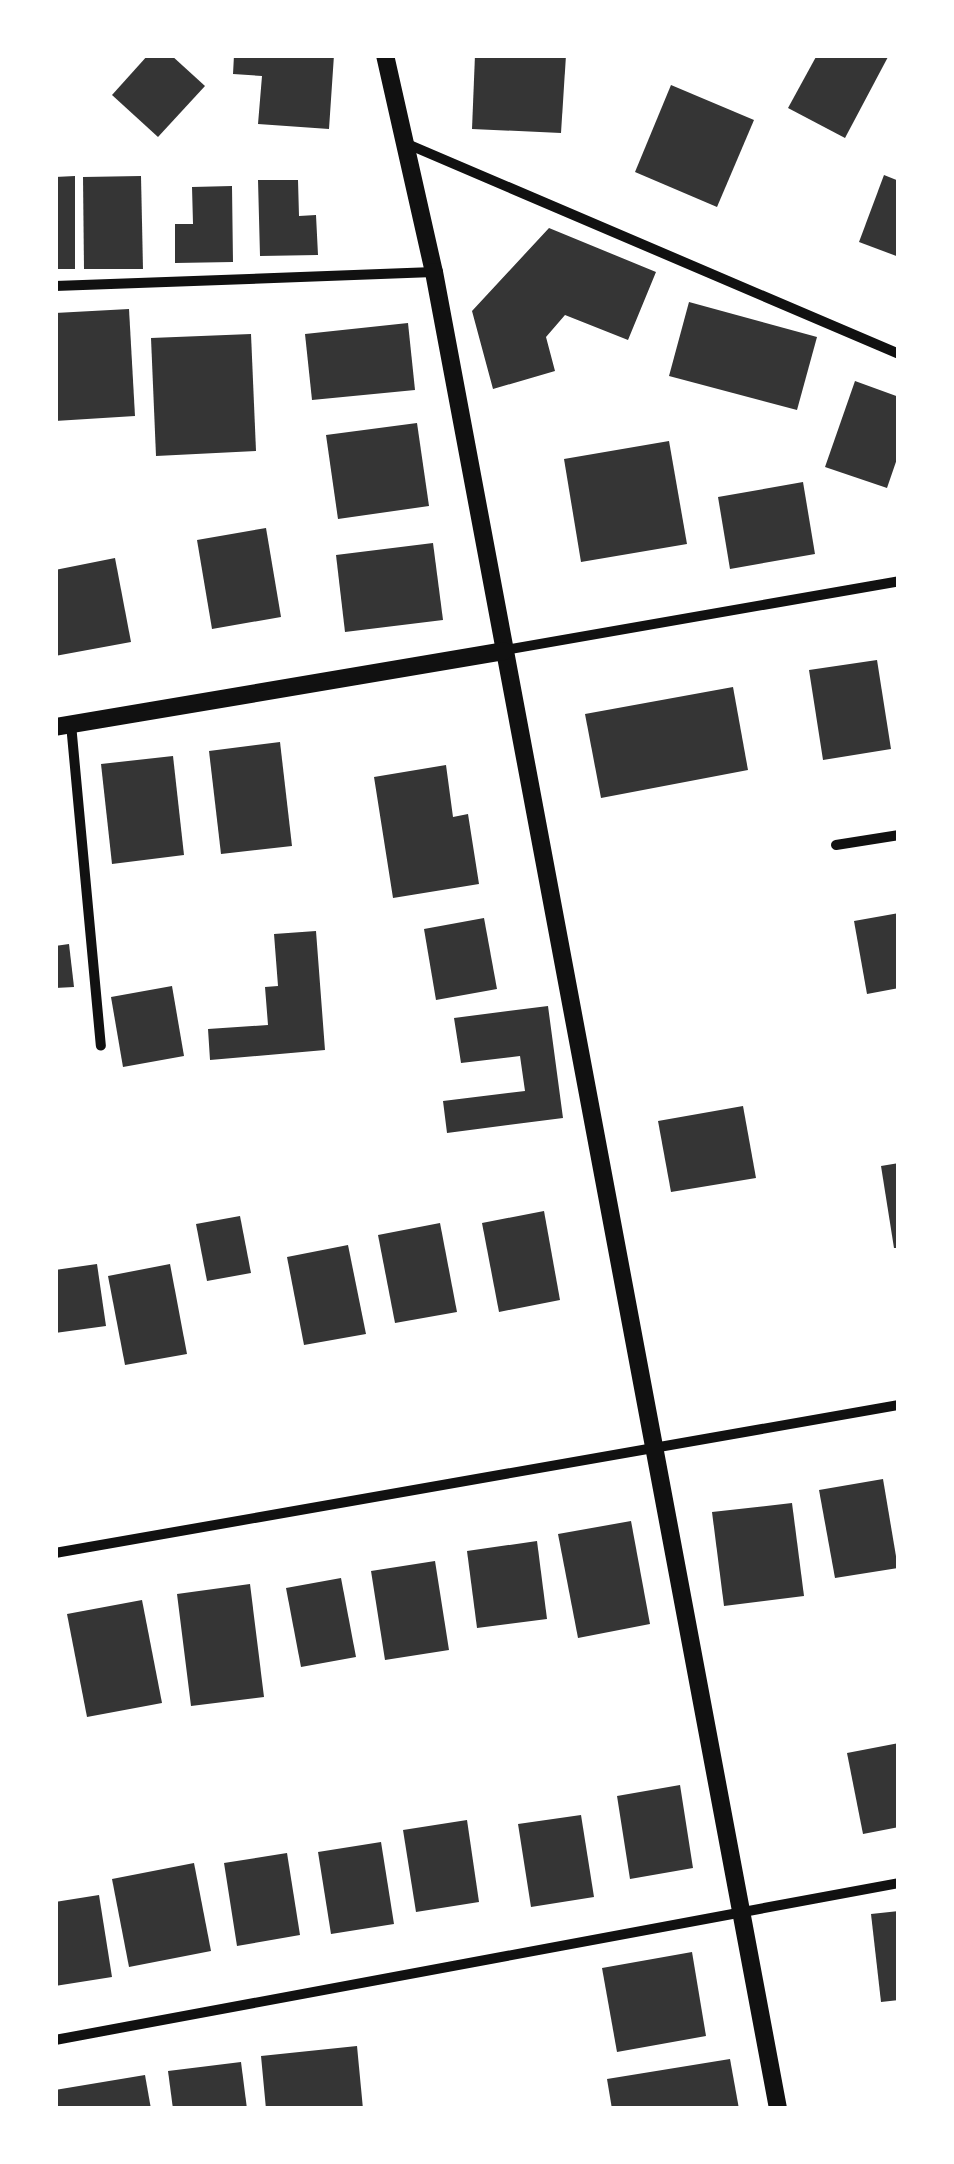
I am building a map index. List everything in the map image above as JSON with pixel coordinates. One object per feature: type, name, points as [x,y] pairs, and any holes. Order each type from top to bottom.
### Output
[{"type":"street","points":[[385,55],[434,272],[744,1910],[778,2109]]},
{"type":"street","points":[[405,143],[899,354]]},
{"type":"street","points":[[55,286],[434,272]]},
{"type":"street","points":[[100,1046],[63,726],[899,581]]},
{"type":"street","points":[[836,845],[899,835]]},
{"type":"street","points":[[55,1553],[899,1405]]},
{"type":"street","points":[[55,2040],[899,1883]]},
{"type":"building","points":[[148,55],[171,55],[205,86],[158,137],[112,95]]},
{"type":"building","points":[[234,55],[334,55],[329,129],[258,124],[262,76],[233,74]]},
{"type":"building","points":[[475,55],[566,55],[561,133],[472,129]]},
{"type":"building","points":[[817,55],[889,55],[845,138],[788,108]]},
{"type":"building","points":[[671,85],[754,120],[717,207],[635,172]]},
{"type":"building","points":[[884,175],[899,181],[899,257],[859,242]]},
{"type":"building","points":[[75,176],[75,269],[55,269],[55,177]]},
{"type":"building","points":[[141,176],[143,269],[84,269],[83,177]]},
{"type":"building","points":[[258,180],[298,180],[299,216],[316,215],[318,255],[260,256]]},
{"type":"building","points":[[232,186],[233,262],[175,263],[175,224],[193,224],[192,187]]},
{"type":"building","points":[[549,228],[656,272],[628,340],[565,315],[546,337],[555,371],[493,389],[472,311]]},
{"type":"building","points":[[689,302],[817,337],[797,410],[669,376]]},
{"type":"building","points":[[129,309],[135,416],[55,421],[55,313]]},
{"type":"building","points":[[408,323],[415,390],[312,400],[305,334]]},
{"type":"building","points":[[251,334],[256,451],[156,456],[151,338]]},
{"type":"building","points":[[855,381],[899,397],[899,453],[887,488],[825,467]]},
{"type":"building","points":[[417,423],[429,506],[338,519],[326,435]]},
{"type":"building","points":[[669,441],[687,544],[581,562],[564,459]]},
{"type":"building","points":[[803,482],[815,554],[730,569],[718,497]]},
{"type":"building","points":[[266,528],[281,617],[212,629],[197,540]]},
{"type":"building","points":[[433,543],[443,620],[345,632],[336,555]]},
{"type":"building","points":[[115,558],[131,642],[55,656],[55,570]]},
{"type":"building","points":[[877,660],[891,749],[823,760],[809,670]]},
{"type":"building","points":[[733,687],[748,770],[601,798],[585,714]]},
{"type":"building","points":[[280,742],[292,846],[221,854],[209,751]]},
{"type":"building","points":[[173,756],[184,855],[112,864],[101,764]]},
{"type":"building","points":[[446,765],[453,817],[468,814],[479,884],[393,898],[374,777]]},
{"type":"building","points":[[899,913],[899,988],[867,994],[854,921]]},
{"type":"building","points":[[484,918],[497,989],[436,1000],[424,929]]},
{"type":"building","points":[[316,931],[325,1050],[210,1060],[208,1029],[268,1025],[265,987],[278,986],[274,934]]},
{"type":"building","points":[[69,944],[74,987],[55,988],[55,946]]},
{"type":"building","points":[[172,986],[184,1056],[123,1067],[111,997]]},
{"type":"building","points":[[548,1006],[563,1118],[447,1133],[443,1101],[525,1091],[520,1056],[461,1063],[454,1018]]},
{"type":"building","points":[[743,1106],[756,1178],[671,1192],[658,1121]]},
{"type":"building","points":[[899,1163],[899,1248],[894,1248],[881,1166]]},
{"type":"building","points":[[544,1211],[560,1300],[499,1312],[482,1223]]},
{"type":"building","points":[[240,1216],[251,1273],[207,1281],[196,1224]]},
{"type":"building","points":[[440,1223],[457,1312],[395,1323],[378,1235]]},
{"type":"building","points":[[348,1245],[366,1334],[304,1345],[287,1257]]},
{"type":"building","points":[[97,1264],[106,1326],[55,1333],[55,1270]]},
{"type":"building","points":[[170,1264],[187,1354],[125,1365],[108,1276]]},
{"type":"building","points":[[883,1479],[898,1568],[835,1578],[819,1490]]},
{"type":"building","points":[[792,1503],[804,1596],[724,1606],[712,1512]]},
{"type":"building","points":[[631,1521],[650,1624],[578,1638],[558,1534]]},
{"type":"building","points":[[537,1541],[547,1619],[477,1628],[467,1551]]},
{"type":"building","points":[[435,1561],[449,1650],[385,1660],[371,1571]]},
{"type":"building","points":[[341,1578],[356,1657],[301,1667],[286,1588]]},
{"type":"building","points":[[250,1584],[264,1697],[191,1706],[177,1594]]},
{"type":"building","points":[[142,1600],[162,1703],[87,1717],[67,1614]]},
{"type":"building","points":[[899,1743],[899,1827],[863,1834],[847,1753]]},
{"type":"building","points":[[680,1785],[693,1868],[630,1879],[617,1796]]},
{"type":"building","points":[[581,1815],[594,1897],[531,1907],[518,1824]]},
{"type":"building","points":[[467,1820],[479,1902],[416,1912],[403,1830]]},
{"type":"building","points":[[381,1842],[394,1924],[331,1934],[318,1852]]},
{"type":"building","points":[[287,1853],[300,1935],[237,1946],[224,1863]]},
{"type":"building","points":[[194,1863],[211,1951],[129,1967],[112,1879]]},
{"type":"building","points":[[99,1895],[112,1977],[55,1986],[55,1902]]},
{"type":"building","points":[[899,1911],[899,2000],[881,2002],[871,1914]]},
{"type":"building","points":[[692,1952],[706,2036],[617,2052],[602,1968]]},
{"type":"building","points":[[357,2046],[363,2109],[266,2109],[261,2056]]},
{"type":"building","points":[[730,2059],[739,2109],[612,2109],[607,2079]]},
{"type":"building","points":[[241,2062],[247,2109],[173,2109],[168,2071]]},
{"type":"building","points":[[145,2075],[151,2109],[57,2109],[55,2090]]}]
